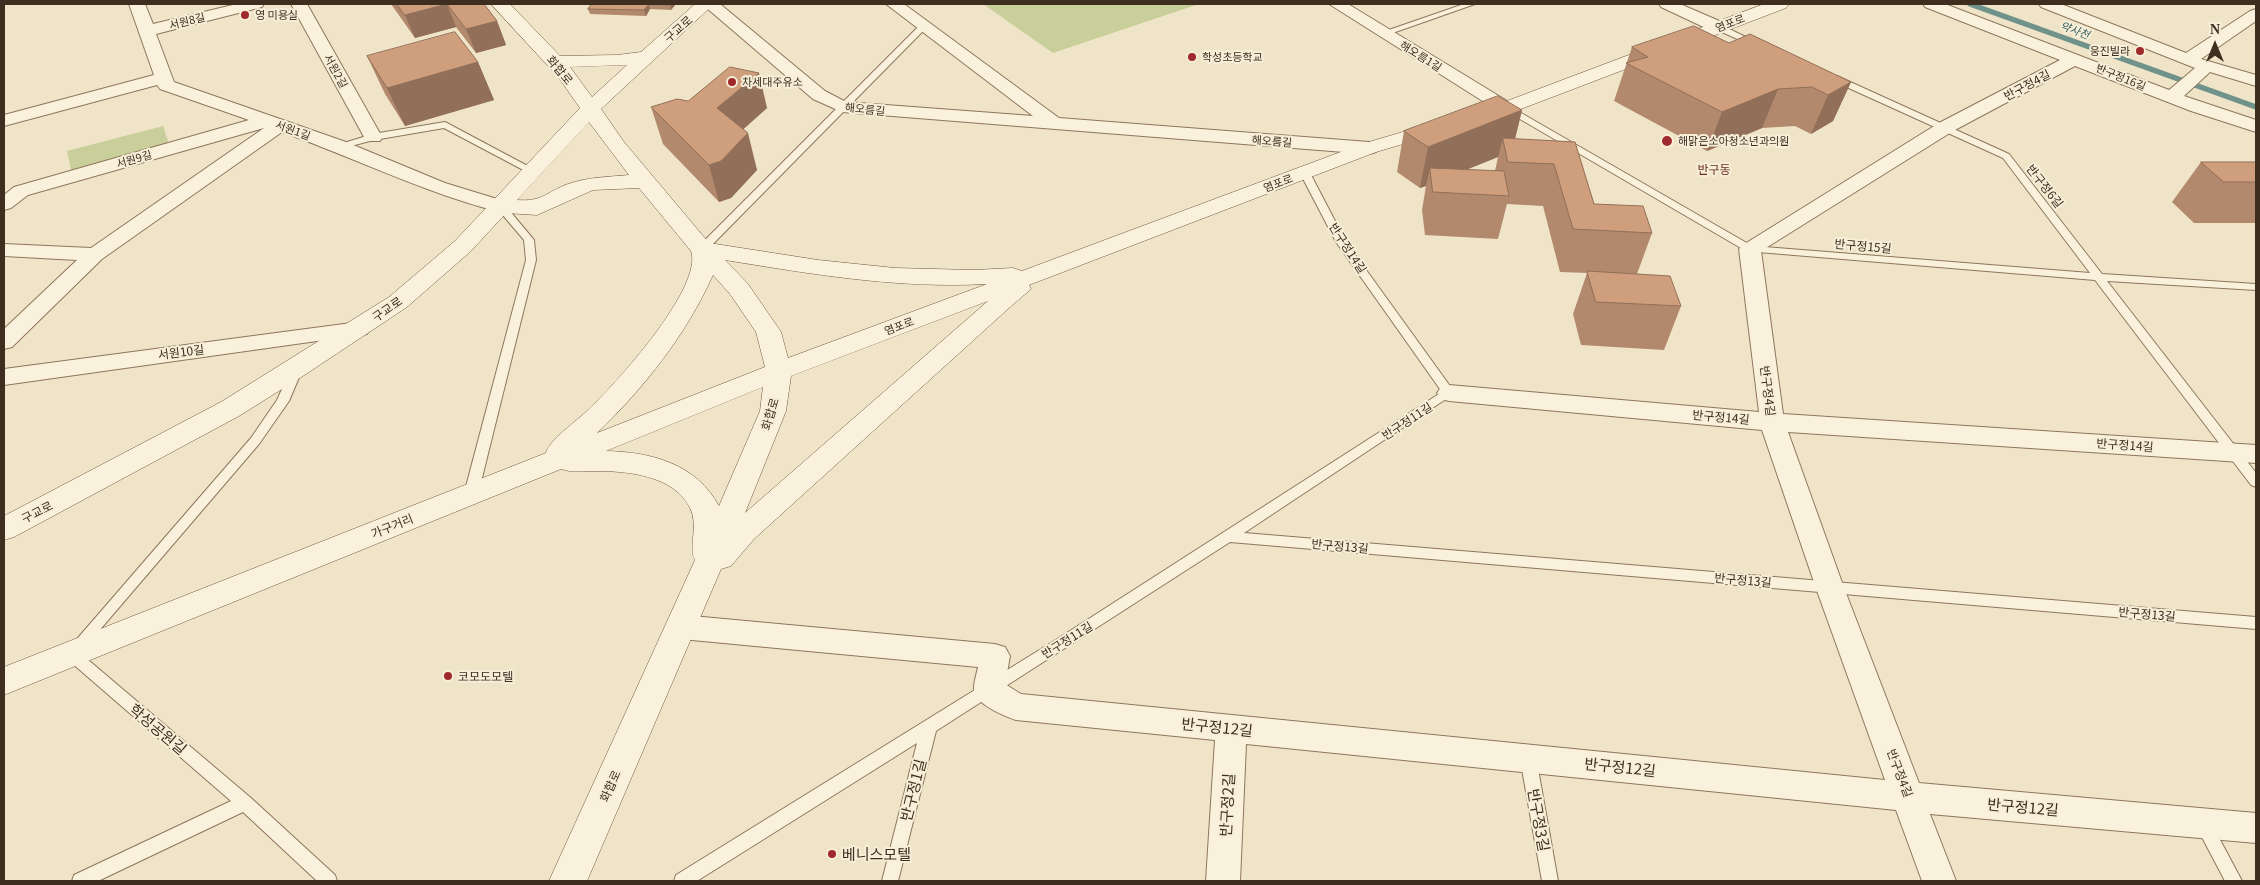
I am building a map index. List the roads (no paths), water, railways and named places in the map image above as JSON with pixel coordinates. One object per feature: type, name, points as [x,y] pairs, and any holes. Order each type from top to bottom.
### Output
[{"type":"main road","name":"화합로","points":[[500,4],[566,74],[589,110],[645,181],[702,249],[739,289],[768,332],[779,371],[773,411],[681,627],[568,881]]},
{"type":"main road","name":"구교로","points":[[4,529],[230,409],[359,329],[437,271],[463,246],[589,110],[705,4]]},
{"type":"main road","name":"염포로","points":[[779,371],[1369,148],[1506,108],[1780,4]]},
{"type":"main road","points":[[554,62],[618,61],[647,57]]},
{"type":"main road","points":[[500,206],[538,208],[574,189],[591,184],[645,181]]},
{"type":"main road","points":[[544,465],[611,404],[657,346],[691,297],[705,261],[702,249],[807,266],[892,275],[993,276],[1042,272]]},
{"type":"main road","points":[[704,574],[752,525],[1000,303],[1042,272]]},
{"type":"main road","name":"가구거리","points":[[4,681],[779,371]]},
{"type":"main road","points":[[544,465],[594,460],[620,460],[645,465],[684,482],[697,494],[701,501],[710,528],[704,574]]},
{"type":"street","points":[[4,120],[164,78],[137,4]]},
{"type":"street","name":"서원8길","points":[[146,31],[256,4]]},
{"type":"street","name":"서원2길","points":[[299,4],[373,137]]},
{"type":"street","name":"해오름길","points":[[710,4],[819,95],[842,107],[1369,148]]},
{"type":"street","points":[[894,4],[1056,124]]},
{"type":"street","name":"해오름1길","points":[[1337,4],[1506,108]]},
{"type":"street","points":[[1667,4],[1718,27]]},
{"type":"street","name":"반구정16길","points":[[1931,4],[2172,97],[2256,126]]},
{"type":"street","points":[[2047,4],[2188,60],[2256,81]]},
{"type":"street","points":[[2188,60],[2256,14]]},
{"type":"street","name":"반구정4길","points":[[1939,881],[1830,588],[1772,422],[1750,249],[1946,127],[2075,59]]},
{"type":"street","points":[[2172,97],[2208,66]]},
{"type":"street","name":"서원1길","points":[[164,78],[166,85],[339,146],[438,187],[500,206]]},
{"type":"street","points":[[4,342],[95,255],[274,123]]},
{"type":"street","name":"서원9길","points":[[4,204],[21,191],[274,123]]},
{"type":"street","points":[[4,250],[95,255]]},
{"type":"street","name":"서원10길","points":[[4,377],[359,329]]},
{"type":"street","name":"반구정14길","points":[[1449,393],[1772,422],[2245,453]]},
{"type":"street","points":[[681,627],[995,656],[989,690]]},
{"type":"street","name":"반구정12길","points":[[989,690],[1016,707],[1909,797],[2256,828]]},
{"type":"street","name":"반구정2길","points":[[1223,881],[1231,728]]},
{"type":"lane","points":[[1384,33],[1471,4]]},
{"type":"lane","points":[[702,249],[924,26]]},
{"type":"lane","points":[[1718,27],[1764,47]]},
{"type":"lane","name":"반구정6길","points":[[1827,75],[1946,127],[2006,156],[2100,277],[2245,453],[2256,482]]},
{"type":"lane","name":"반구정15길","points":[[1506,108],[1750,249],[2100,277],[2256,287]]},
{"type":"lane","points":[[339,146],[373,137],[445,125],[532,171]]},
{"type":"lane","name":"반구정14길","points":[[1305,173],[1342,242],[1449,393]]},
{"type":"lane","points":[[472,494],[531,260],[529,240],[500,206]]},
{"type":"lane","points":[[70,654],[256,441],[284,401],[297,368]]},
{"type":"lane","name":"반구정11길","points":[[682,881],[929,728],[1230,537],[1449,393]]},
{"type":"lane","name":"반구정13길","points":[[1230,537],[2256,623]]},
{"type":"lane","name":"학성공원길","points":[[70,654],[245,803],[329,881]]},
{"type":"lane","name":"반구정1길","points":[[890,881],[929,728]]},
{"type":"lane","name":"반구정3길","points":[[1528,758],[1550,881]]},
{"type":"lane","points":[[80,881],[245,803]]},
{"type":"lane","points":[[2202,823],[2234,881]]},
{"type":"waterway","name":"약사천","points":[[1970,4],[2256,107]]},
{"type":"place","name":"영 미용실","points":[[245,15]]},
{"type":"place","name":"웅진빌라","points":[[2140,51]]},
{"type":"place","name":"학성초등학교","points":[[1192,57]]},
{"type":"place","name":"차세대주유소","points":[[732,82]]},
{"type":"place","name":"해맑은소아청소년과의원","points":[[1667,141]]},
{"type":"place","name":"코모도모텔","points":[[448,676]]},
{"type":"place","name":"베니스모텔","points":[[832,854]]},
{"type":"district","name":"반구동","points":[[1714,169]]}]
